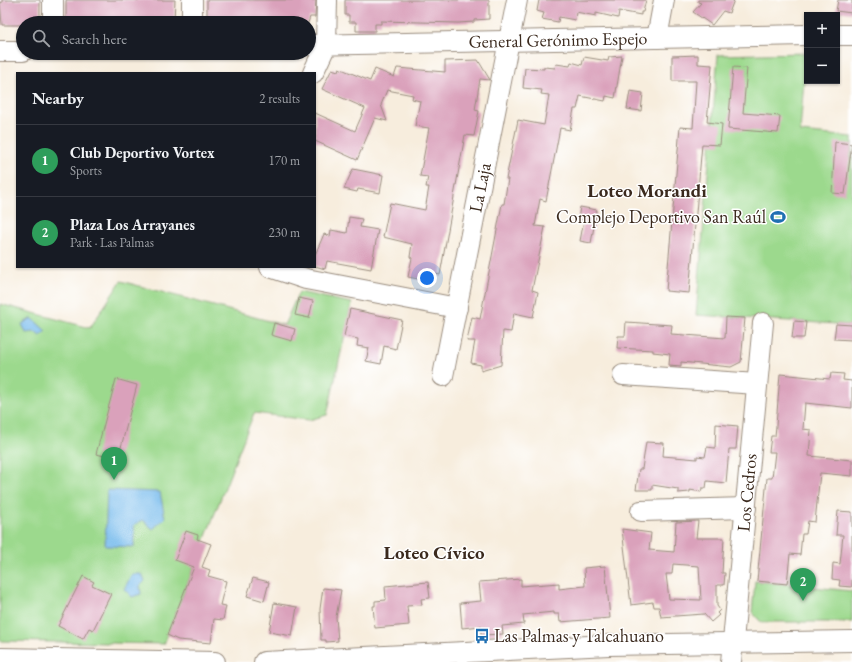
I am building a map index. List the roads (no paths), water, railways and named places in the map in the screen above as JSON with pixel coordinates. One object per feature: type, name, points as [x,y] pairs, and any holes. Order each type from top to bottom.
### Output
[{"type":"street","points":[[53,0],[53,16]]},
{"type":"street","points":[[192,0],[192,16]]},
{"type":"street","points":[[316,56],[327,0]]},
{"type":"street","name":"La Laja","points":[[444,376],[518,0]]},
{"type":"street","points":[[657,38],[664,0]]},
{"type":"street","points":[[840,35],[852,34]]},
{"type":"street","name":"General Gerónimo Espejo","points":[[318,45],[804,35]]},
{"type":"street","points":[[0,51],[16,51]]},
{"type":"street","points":[[313,72],[315,60]]},
{"type":"street","points":[[273,268],[306,279],[457,308]]},
{"type":"street","name":"Los Cedros","points":[[732,653],[763,323]]},
{"type":"street","points":[[623,375],[757,384]]},
{"type":"street","points":[[641,511],[746,508]]},
{"type":"street","points":[[264,662],[444,658],[609,645],[732,653],[852,641]]},
{"type":"street","points":[[0,658],[215,662]]},
{"type":"water","points":[[32,318],[46,331],[40,336],[35,332],[26,333],[22,324]]},
{"type":"water","points":[[107,490],[160,492],[165,518],[153,529],[143,520],[134,525],[134,547],[105,546]]},
{"type":"water","points":[[132,574],[142,574],[145,581],[140,586],[141,594],[132,597],[124,589]]},
{"type":"place","name":"Complejo Deportivo San Raúl","points":[[778,217]]},
{"type":"place","name":"Club Deportivo Vortex","points":[[114,480]]},
{"type":"place","name":"Plaza Los Arrayanes","points":[[803,601]]},
{"type":"place","name":"Las Palmas y Talcahuano","points":[[482,636]]},
{"type":"district","name":"Loteo Morandi","points":[[647,190]]},
{"type":"district","name":"Loteo Cívico","points":[[434,552]]}]
